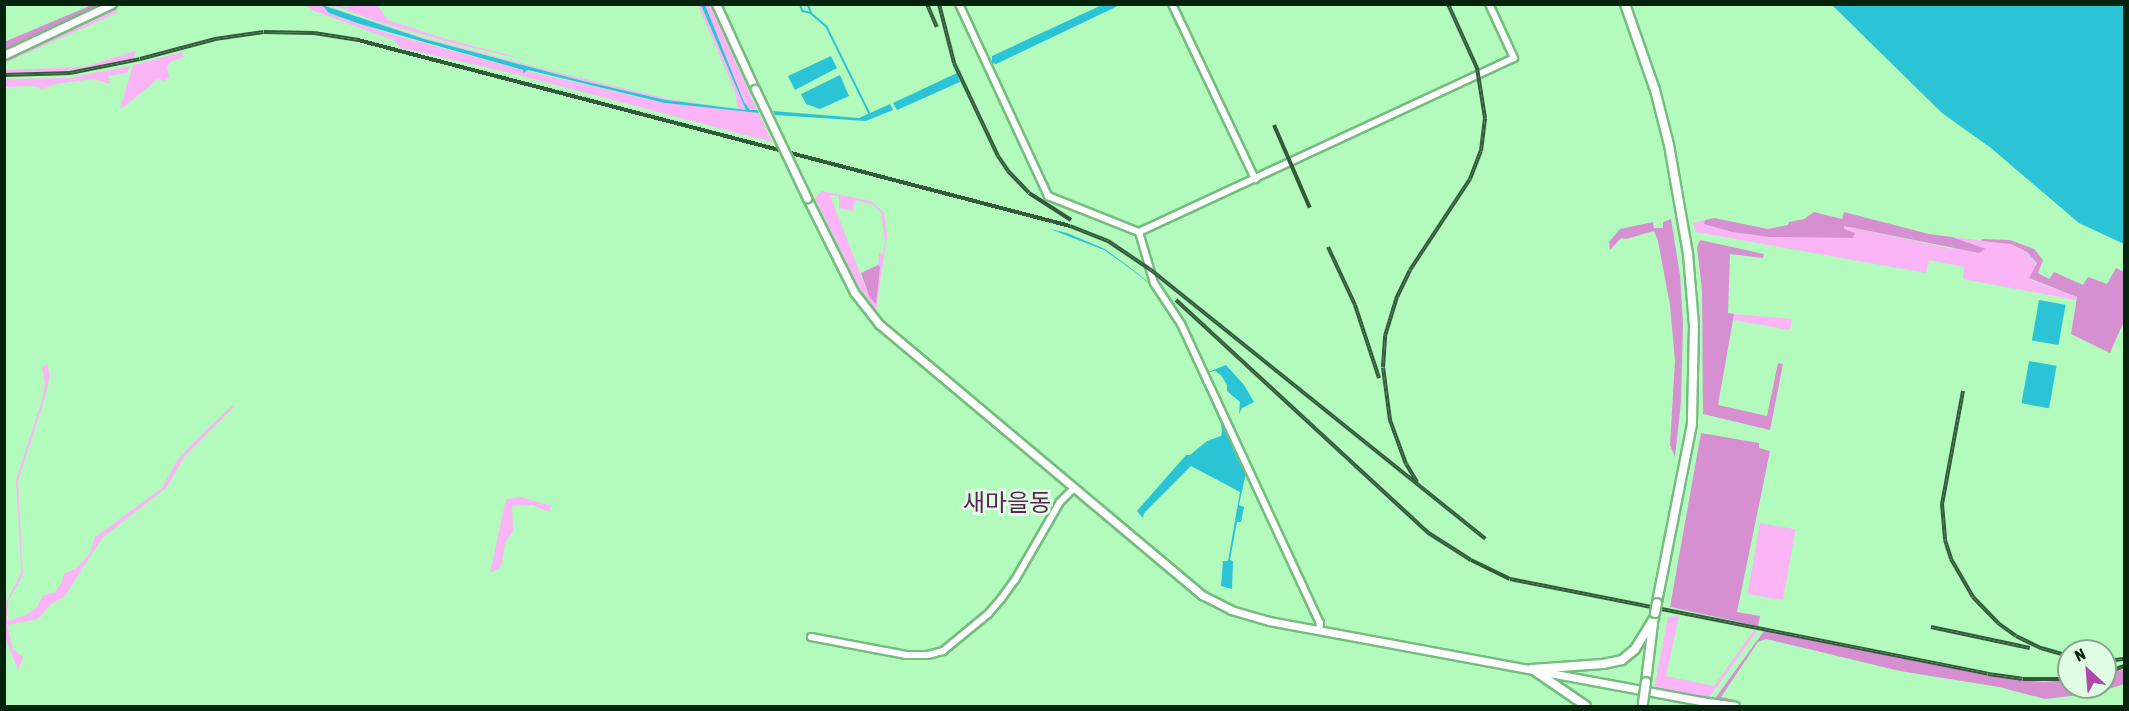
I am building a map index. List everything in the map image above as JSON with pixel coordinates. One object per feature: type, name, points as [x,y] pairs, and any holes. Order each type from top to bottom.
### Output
[{"type":"highway","points":[[1625,4],[1654,90],[1669,145],[1688,254],[1694,325],[1692,424],[1654,616],[1642,705]]},
{"type":"highway","points":[[1532,669],[1603,664],[1622,660],[1635,649],[1654,616]]},
{"type":"highway","points":[[1532,669],[1586,706]]},
{"type":"main road","points":[[4,55],[112,4]]},
{"type":"main road","points":[[716,4],[850,286],[875,320],[1202,595],[1249,616],[1705,704]]},
{"type":"street","points":[[959,4],[1048,196],[1139,232],[1514,58],[1489,4]]},
{"type":"street","points":[[1172,4],[1255,178]]},
{"type":"street","points":[[1139,232],[1154,283],[1181,324],[1316,614],[1320,623],[1319,630]]},
{"type":"street","points":[[811,637],[906,655],[928,655],[943,651],[988,614],[1015,580],[1056,508],[1074,488]]},
{"type":"street","points":[[1705,704],[1736,706]]},
{"type":"shaded area","points":[[92,5],[106,5],[5,51],[4,42]]},
{"type":"shaded area","points":[[322,5],[329,13],[387,33],[526,71],[665,103],[759,113],[772,142],[515,74],[401,48],[393,40],[314,11],[307,6]]},
{"type":"shaded area","points":[[327,5],[425,38],[547,70],[669,99],[738,109],[666,100],[583,81],[424,39],[337,11]]},
{"type":"shaded area","points":[[333,5],[347,7],[377,5],[388,20],[446,39],[540,63],[455,44],[373,20]]},
{"type":"shaded area","points":[[698,5],[701,5],[746,110],[738,109],[734,89]]},
{"type":"shaded area","points":[[705,5],[710,5],[757,110],[750,110],[744,102]]},
{"type":"shaded area","points":[[115,7],[117,13],[5,63],[4,58]]},
{"type":"shaded area","points":[[136,51],[133,59],[80,70],[5,74],[5,70],[83,67]]},
{"type":"shaded area","points":[[182,52],[184,57],[172,61],[167,66],[169,78],[164,81],[158,79],[120,108],[133,65]]},
{"type":"shaded area","points":[[130,66],[127,73],[108,76],[110,84],[94,79],[55,84],[43,89],[34,86],[5,87],[5,79],[68,78]]},
{"type":"shaded area","points":[[822,191],[871,201],[884,213],[887,236],[876,311],[857,284],[815,198]],"holes":[[[830,195],[839,196],[839,208],[853,211],[855,200],[874,205],[881,213],[885,242],[883,254],[879,253],[877,297],[866,289]]]},
{"type":"shaded area","points":[[1814,212],[1842,219],[1844,212],[1929,234],[1952,237],[1986,249],[1979,253],[1844,226],[1844,229],[1855,233],[1853,238],[1770,237],[1732,232],[1704,224],[1705,220],[1714,218],[1768,229],[1788,225],[1789,222],[1804,219]]},
{"type":"shaded area","points":[[1671,219],[1680,275],[1683,324],[1681,402],[1675,457],[1670,445],[1675,361],[1670,305],[1658,241],[1654,231],[1626,239],[1621,238],[1610,250],[1609,242],[1620,229],[1653,222],[1654,228],[1663,228],[1663,222]]},
{"type":"shaded area","points":[[1705,220],[1704,224],[1732,232],[1770,237],[1853,238],[1854,233],[1844,229],[1844,226],[1953,249],[1974,246],[1952,237],[2011,244],[2026,252],[2037,263],[2029,279],[2077,297],[2076,300],[1963,279],[1964,267],[1929,260],[1926,273],[1696,232],[1693,223]]},
{"type":"shaded area","points":[[1982,239],[2010,240],[2034,249],[2043,260],[2038,273],[2049,279],[2054,272],[2083,285],[2088,277],[2107,284],[2116,268],[2124,272],[2124,321],[2110,353],[2071,334],[2077,297],[2029,278],[2037,263],[2027,252],[2011,244],[1981,241]]},
{"type":"shaded area","points":[[1700,240],[1764,254],[1763,258],[1730,254],[1728,313],[1734,314],[1718,405],[1767,416],[1778,363],[1783,364],[1770,430],[1703,414],[1702,290],[1697,247]]},
{"type":"shaded area","points":[[878,265],[880,267],[876,304],[870,298],[861,273]]},
{"type":"shaded area","points":[[1734,314],[1792,319],[1790,330],[1733,320]]},
{"type":"shaded area","points":[[47,363],[50,376],[18,481],[23,575],[8,601],[7,621],[26,615],[37,607],[43,595],[54,593],[61,584],[64,574],[77,568],[90,553],[95,537],[162,488],[176,462],[192,444],[232,406],[234,407],[185,456],[166,488],[102,538],[65,596],[51,604],[38,619],[7,625],[13,649],[23,657],[18,670],[4,635],[5,604],[21,573],[16,480],[42,400],[45,384],[42,368]]},
{"type":"shaded area","points":[[1701,433],[1759,443],[1759,448],[1770,451],[1737,612],[1760,616],[1758,626],[1670,607]]},
{"type":"shaded area","points":[[521,497],[551,506],[549,512],[532,505],[512,506],[513,531],[505,543],[501,567],[490,573],[506,499]]},
{"type":"shaded area","points":[[1760,523],[1795,529],[1783,600],[1747,594]]},
{"type":"shaded area","points":[[1679,616],[1666,676],[1714,686],[1754,630],[1757,631],[1708,699],[1654,689],[1668,617]]},
{"type":"shaded area","points":[[1764,631],[1994,676],[2043,682],[2057,681],[2057,698],[2045,699],[1999,687],[1900,671],[1766,639],[1758,642],[1721,697],[1736,700],[1736,704],[1714,700]]},
{"type":"shaded area","points":[[2124,669],[2124,684],[2117,686],[2117,671]]},
{"type":"water","points":[[322,5],[424,39],[583,81],[666,100],[746,110],[701,5],[705,5],[744,102],[750,110],[757,110],[759,113],[665,103],[528,70],[523,73],[523,70],[360,24],[329,13]]},
{"type":"water","points":[[1102,5],[1120,5],[996,64],[992,63],[992,56]]},
{"type":"water","points":[[1832,5],[2124,5],[2124,244],[2079,223],[1991,148],[1942,113]]},
{"type":"water","points":[[831,56],[837,68],[795,90],[788,76]]},
{"type":"water","points":[[957,73],[960,82],[897,110],[893,103]]},
{"type":"water","points":[[840,75],[849,96],[820,109],[806,104],[801,94]]},
{"type":"water","points":[[890,104],[893,110],[866,121],[775,115],[773,111],[859,118]]},
{"type":"water","points":[[1050,229],[1067,233],[1105,249],[1136,272],[1149,283],[1180,330],[1246,473],[1239,505],[1244,507],[1241,522],[1237,522],[1230,560],[1233,561],[1232,589],[1221,586],[1223,561],[1228,561],[1240,492],[1191,466],[1144,513],[1143,518],[1137,511],[1186,455],[1190,455],[1207,441],[1221,436],[1222,432],[1221,424],[1179,330],[1148,283],[1135,272],[1104,250]]},
{"type":"water","points":[[2039,300],[2066,305],[2058,345],[2032,340]]},
{"type":"water","points":[[2029,361],[2057,366],[2049,408],[2022,403]]},
{"type":"water","points":[[1226,365],[1244,385],[1254,402],[1242,408],[1239,414],[1240,402],[1227,391],[1227,385],[1221,375],[1215,371],[1206,373]]},
{"type":"waterway","points":[[800,4],[803,11],[811,13],[827,27],[870,114]]},
{"type":"waterway","points":[[808,4],[811,12]]},
{"type":"railway","points":[[927,4],[937,27]]},
{"type":"railway","points":[[939,4],[954,63],[998,156],[1008,171],[1029,193],[1071,220]]},
{"type":"railway","points":[[1417,482],[1406,464],[1390,420],[1383,367],[1385,336],[1396,299],[1410,270],[1470,179],[1481,151],[1485,118],[1477,68],[1448,4]]},
{"type":"railway","points":[[4,75],[70,73],[140,59],[215,39],[264,32],[314,33],[358,40],[1070,226],[1108,241],[1151,270],[1485,539]]},
{"type":"railway","points":[[1274,125],[1310,208]]},
{"type":"railway","points":[[1328,247],[1355,305],[1379,378]]},
{"type":"railway","points":[[1176,300],[1427,532],[1471,560],[1510,579],[1988,674],[2023,679],[2057,679]]},
{"type":"railway","points":[[1963,391],[1942,504],[1945,540],[1951,559],[1973,597],[1998,623],[2016,636],[2057,653]]},
{"type":"railway","points":[[1931,627],[2030,648]]},
{"type":"railway","points":[[2117,660],[2124,659]]},
{"type":"railway","points":[[2117,669],[2124,666]]},
{"type":"district","name":"새마을동","points":[[1007,503]]}]
